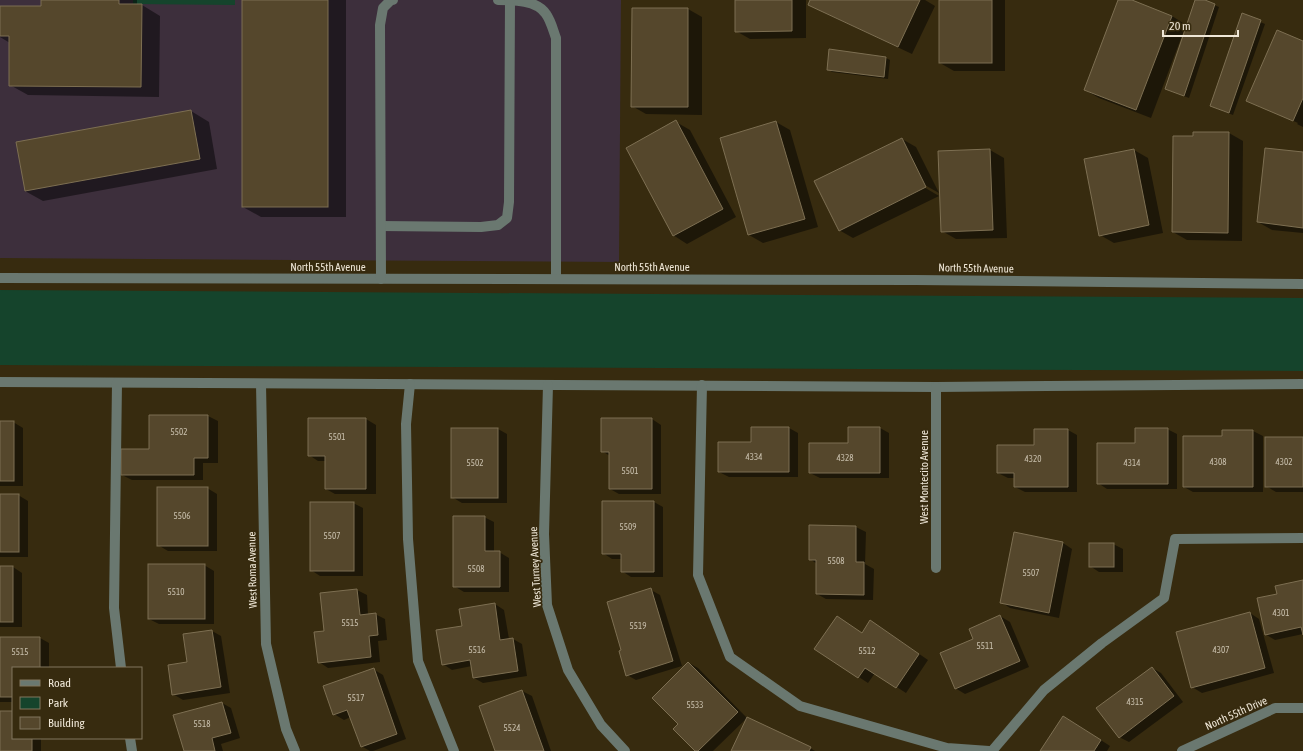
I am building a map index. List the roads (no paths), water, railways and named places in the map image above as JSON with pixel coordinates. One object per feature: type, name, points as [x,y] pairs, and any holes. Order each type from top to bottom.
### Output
[{"type":"street","points":[[381,279],[380,25],[383,8],[391,0],[393,0]]},
{"type":"street","points":[[498,0],[510,0],[534,4],[545,12],[551,22],[556,38],[556,279]]},
{"type":"street","points":[[381,226],[481,227],[498,225],[507,218],[509,202],[510,0]]},
{"type":"street","name":"North 55th Avenue","points":[[0,278],[916,280],[1303,284]]},
{"type":"street","points":[[0,382],[936,387],[1303,384]]},
{"type":"street","points":[[117,383],[114,608],[121,667]]},
{"type":"street","name":"West Roma Avenue","points":[[261,384],[266,644],[286,729],[295,751]]},
{"type":"street","points":[[410,384],[406,424],[408,539],[418,661],[454,751]]},
{"type":"street","name":"West Turney Avenue","points":[[548,385],[544,534],[547,605],[568,670],[601,725],[625,751]]},
{"type":"street","points":[[702,385],[698,574],[730,657],[800,706],[947,748],[989,751]]},
{"type":"street","name":"West Montecito Avenue","points":[[936,387],[936,568]]},
{"type":"street","points":[[992,751],[1044,690],[1102,643],[1164,598],[1175,539],[1303,538]]},
{"type":"street","name":"North 55th Drive","points":[[1182,751],[1275,708],[1303,708]]},
{"type":"street","points":[[130,739],[132,751]]}]
